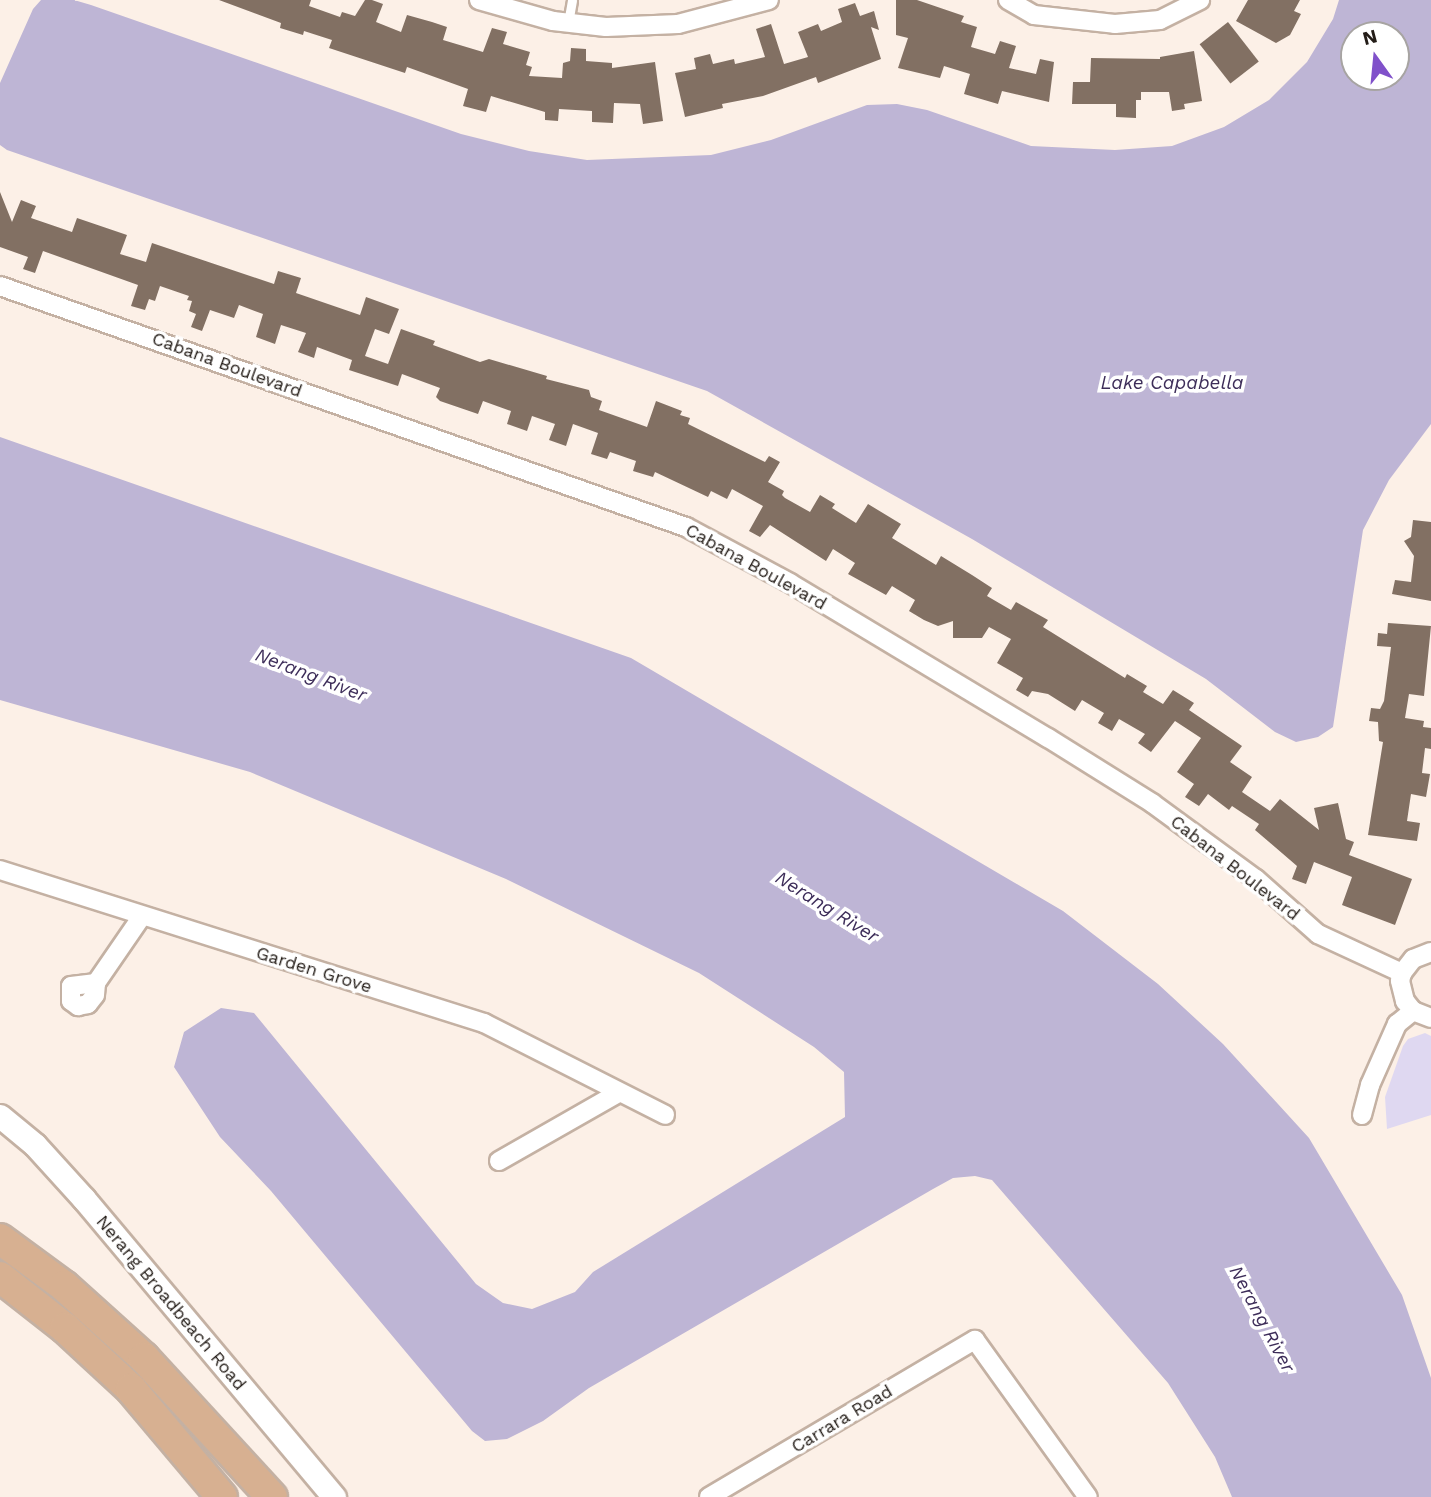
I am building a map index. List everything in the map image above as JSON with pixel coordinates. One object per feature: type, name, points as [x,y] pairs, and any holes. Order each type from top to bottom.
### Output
[{"type":"main road","points":[[0,1240],[64,1286],[144,1358],[272,1497]]},
{"type":"main road","points":[[0,1277],[65,1328],[131,1389],[222,1497]]},
{"type":"street","points":[[479,0],[568,23],[606,27],[678,24],[769,0]]},
{"type":"street","points":[[1008,0],[1034,15],[1115,24],[1160,20],[1200,0]]},
{"type":"street","name":"Cabana Boulevard","points":[[0,286],[686,527],[790,583],[1071,752],[1152,803],[1246,871],[1318,934],[1402,973]]},
{"type":"street","name":"Garden Grove","points":[[0,870],[484,1023],[665,1115]]},
{"type":"street","points":[[96,983],[142,916]]},
{"type":"street","points":[[1431,952],[1413,959],[1402,973],[1401,990],[1413,1011],[1431,1018]]},
{"type":"street","points":[[1362,1115],[1370,1084],[1398,1024],[1413,1011]]},
{"type":"street","points":[[499,1161],[618,1093]]},
{"type":"street","name":"Nerang Broadbeach Road","points":[[0,1116],[35,1145],[67,1180],[334,1497]]},
{"type":"street","name":"Carrara Road","points":[[709,1497],[975,1340],[1088,1497]]},
{"type":"lane","points":[[568,23],[572,0]]},
{"type":"shaded area","points":[[1425,1033],[1431,1036],[1431,1115],[1387,1129],[1385,1097],[1403,1046],[1408,1039]]},
{"type":"water","name":"Lake Capabella","points":[[41,0],[74,0],[461,134],[529,151],[587,160],[711,155],[771,140],[867,105],[897,104],[927,110],[1031,146],[1115,150],[1172,146],[1224,127],[1269,100],[1307,62],[1333,19],[1339,0],[1431,0],[1431,424],[1389,480],[1363,530],[1333,727],[1318,737],[1296,742],[1275,732],[1206,679],[972,539],[707,391],[7,150],[0,145],[0,83],[33,9]]},
{"type":"water","name":"Nerang River","points":[[0,437],[631,658],[1063,911],[1158,984],[1223,1044],[1309,1138],[1402,1295],[1431,1378],[1431,1497],[1232,1497],[1215,1457],[1168,1383],[992,1180],[975,1176],[953,1178],[933,1189],[589,1388],[543,1421],[507,1439],[485,1441],[472,1431],[271,1191],[220,1137],[174,1067],[184,1032],[221,1008],[254,1013],[476,1284],[503,1303],[532,1309],[575,1292],[593,1272],[845,1117],[844,1072],[814,1047],[699,973],[506,879],[250,772],[0,700]]},
{"type":"building","points":[[219,0],[311,0],[309,6],[340,17],[342,12],[355,16],[365,0],[372,0],[383,4],[376,22],[401,32],[407,15],[432,22],[447,27],[443,40],[483,52],[492,28],[507,32],[503,44],[530,52],[526,65],[532,67],[529,76],[562,78],[563,63],[570,61],[571,48],[586,49],[586,61],[612,63],[612,68],[655,62],[663,121],[643,124],[640,104],[614,103],[613,123],[592,122],[592,111],[559,109],[558,121],[545,120],[545,112],[491,96],[486,112],[463,106],[468,89],[407,67],[405,73],[329,48],[332,40],[304,31],[303,35],[280,28],[281,23]]},
{"type":"building","points":[[896,0],[917,0],[964,16],[961,22],[977,27],[971,47],[995,54],[1000,41],[1016,46],[1009,68],[1036,74],[1040,59],[1054,62],[1049,102],[1002,91],[998,104],[964,94],[970,74],[944,66],[940,78],[898,68],[908,38],[896,35]]},
{"type":"building","points":[[1248,0],[1300,0],[1294,11],[1301,14],[1290,35],[1276,43],[1236,21]]},
{"type":"building","points":[[855,3],[860,16],[874,11],[879,30],[871,27],[881,59],[818,83],[816,77],[763,96],[722,104],[723,108],[685,117],[675,73],[696,69],[694,58],[710,54],[713,64],[734,59],[735,64],[765,57],[756,29],[771,24],[784,64],[808,57],[798,32],[818,24],[821,31],[842,22],[838,9]]},
{"type":"building","points":[[1228,22],[1259,61],[1230,84],[1200,44]]},
{"type":"building","points":[[1194,51],[1202,101],[1184,104],[1185,109],[1172,111],[1169,92],[1141,92],[1141,100],[1136,100],[1136,118],[1116,117],[1116,104],[1072,104],[1073,82],[1090,82],[1091,58],[1160,59]]},
{"type":"building","points":[[0,192],[12,222],[21,200],[36,206],[31,218],[72,232],[77,218],[127,235],[120,254],[146,262],[152,243],[274,284],[278,271],[301,278],[296,293],[360,315],[366,297],[399,309],[389,334],[375,329],[365,356],[388,364],[401,329],[435,341],[433,345],[480,362],[489,359],[547,376],[546,379],[589,390],[591,397],[602,401],[599,410],[647,427],[656,401],[682,411],[680,415],[690,418],[688,424],[765,462],[769,456],[780,462],[768,482],[784,491],[782,495],[785,498],[810,512],[820,495],[835,504],[832,508],[856,523],[868,504],[901,524],[892,538],[936,565],[941,556],[992,588],[987,596],[1011,610],[1016,602],[1048,620],[1043,627],[1125,678],[1127,674],[1147,686],[1143,692],[1163,704],[1173,690],[1194,703],[1189,710],[1242,746],[1230,762],[1252,777],[1242,792],[1270,811],[1280,799],[1319,830],[1314,808],[1338,803],[1346,839],[1354,842],[1349,855],[1412,879],[1395,925],[1342,905],[1352,877],[1314,862],[1306,884],[1292,879],[1297,866],[1255,830],[1259,824],[1232,806],[1229,810],[1208,794],[1199,806],[1185,797],[1194,784],[1177,772],[1201,738],[1175,721],[1151,752],[1138,743],[1145,734],[1119,719],[1112,731],[1098,723],[1104,713],[1082,700],[1075,711],[1048,694],[1032,691],[1028,697],[1016,690],[1023,678],[997,663],[1011,639],[989,627],[982,638],[953,638],[953,621],[938,626],[909,611],[915,600],[892,586],[886,595],[848,574],[855,563],[833,549],[826,561],[770,525],[760,537],[749,531],[763,506],[732,489],[727,499],[711,491],[708,497],[655,472],[653,477],[633,471],[636,461],[610,452],[607,459],[591,454],[598,433],[573,424],[566,446],[549,440],[555,424],[532,416],[527,431],[507,424],[511,411],[483,401],[478,414],[440,401],[436,397],[440,388],[402,374],[398,386],[349,370],[352,360],[317,347],[314,358],[298,352],[306,333],[281,325],[275,344],[256,337],[263,314],[239,305],[234,318],[210,310],[202,331],[191,327],[196,314],[189,311],[192,301],[187,300],[189,296],[160,286],[155,301],[149,299],[145,310],[131,306],[138,285],[43,251],[35,273],[23,269],[28,257],[0,247]]},
{"type":"building","points":[[1413,520],[1431,522],[1431,601],[1392,594],[1395,580],[1411,582],[1414,556],[1404,541],[1411,537]]},
{"type":"building","points":[[1388,623],[1431,626],[1424,696],[1409,694],[1405,718],[1424,721],[1423,727],[1431,728],[1431,749],[1425,748],[1422,773],[1430,774],[1426,797],[1411,794],[1407,821],[1420,823],[1417,841],[1368,835],[1383,742],[1379,741],[1378,722],[1369,721],[1371,708],[1380,709],[1384,701],[1391,647],[1377,646],[1378,633],[1387,634]]}]
